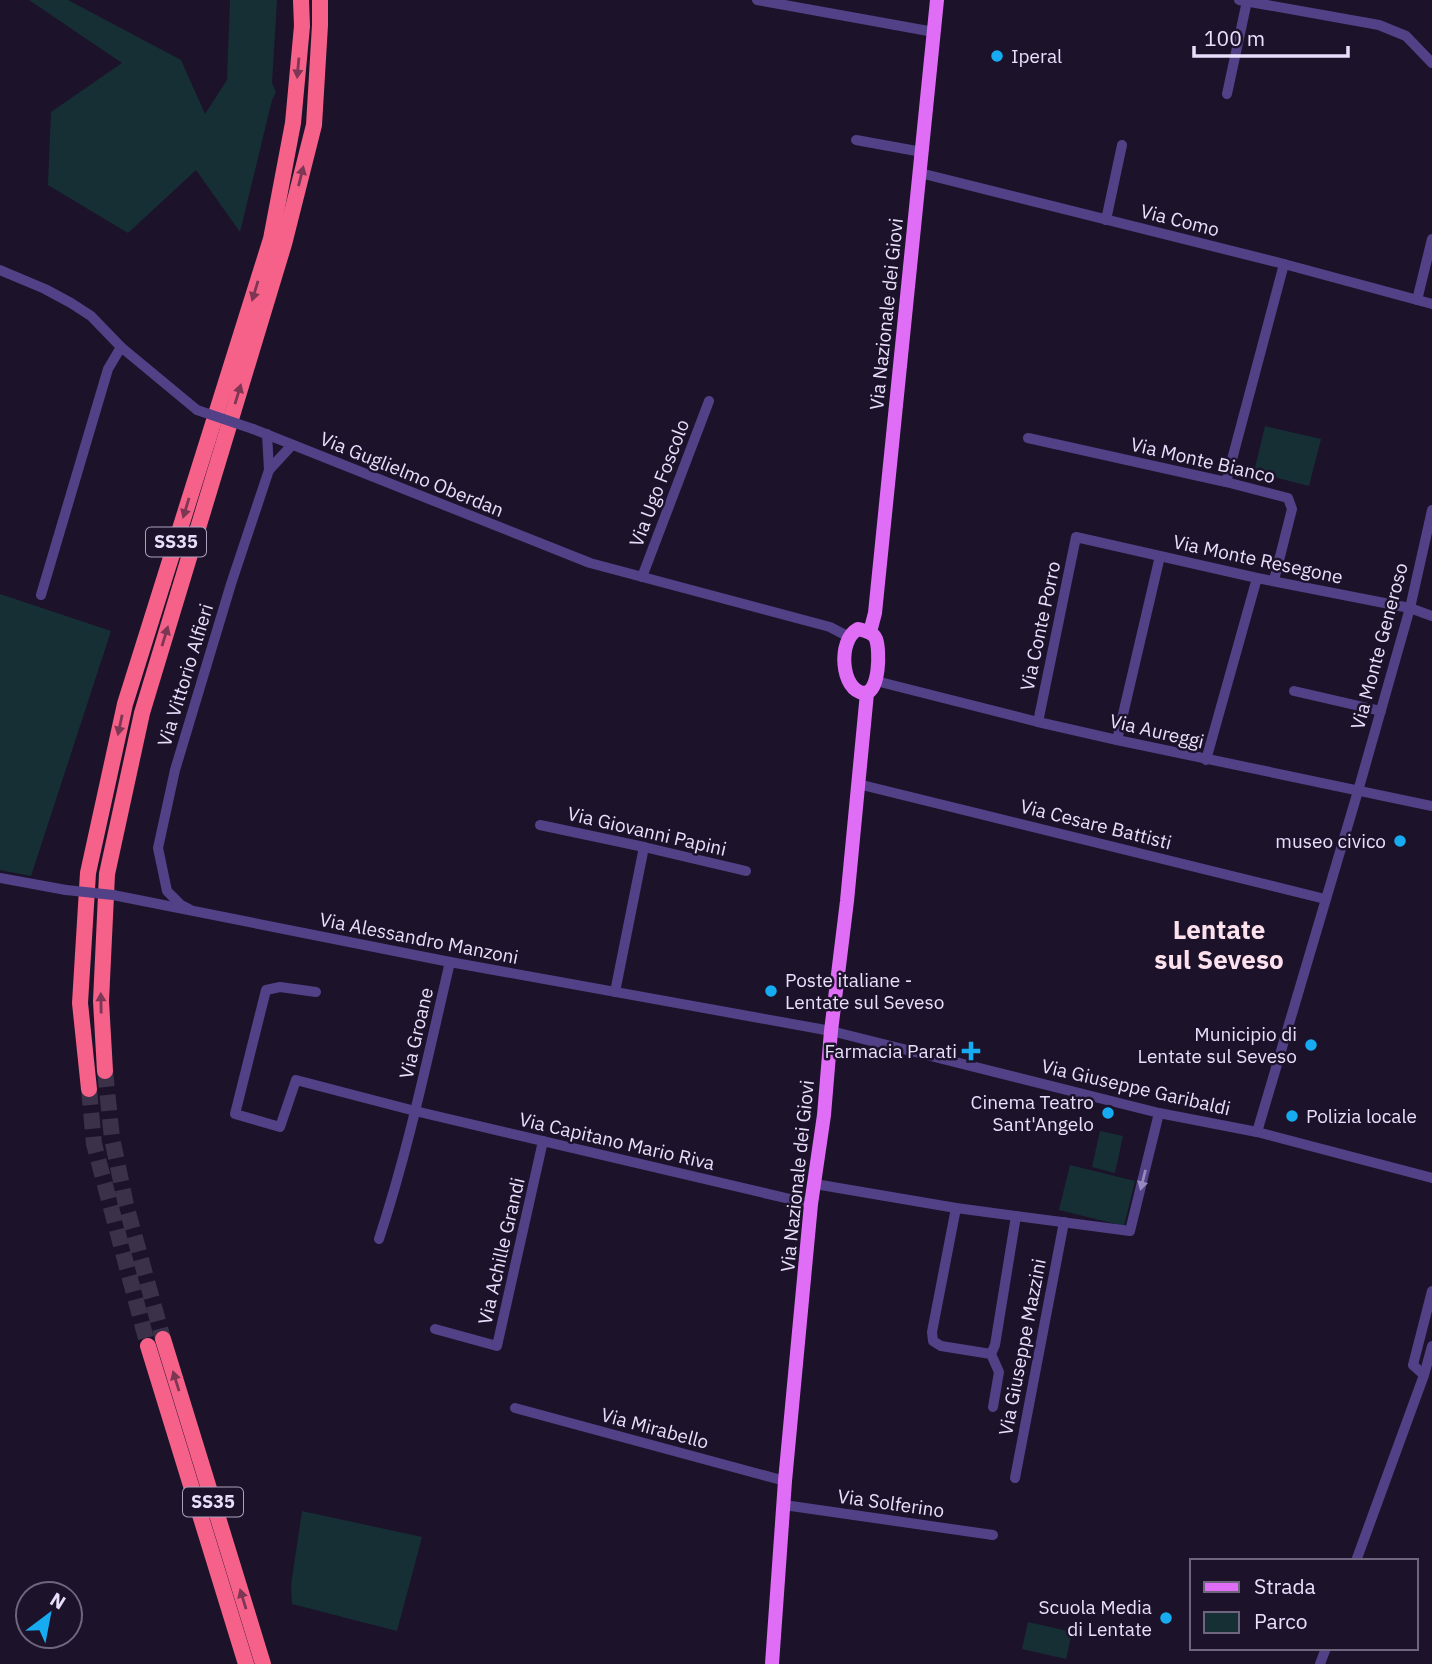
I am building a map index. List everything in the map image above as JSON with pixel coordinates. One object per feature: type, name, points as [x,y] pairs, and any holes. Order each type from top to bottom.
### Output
[{"type":"highway","name":"SS35","points":[[89,1089],[80,1003],[88,873],[125,704],[271,239],[293,123],[302,26],[301,0]]},
{"type":"highway","name":"SS35","points":[[105,1071],[101,1001],[107,874],[142,713],[284,244],[314,125],[320,0]]},
{"type":"highway","name":"SS35","points":[[163,1339],[263,1664]]},
{"type":"highway","name":"SS35","points":[[148,1346],[246,1664]]},
{"type":"main road","name":"Via Nazionale dei Giovi","points":[[772,1664],[785,1481],[811,1204],[847,901],[858,783],[877,648],[876,638],[870,632],[875,613],[937,0]]},
{"type":"main road","points":[[870,632],[858,629],[849,637],[844,668],[850,682],[860,692],[872,687]]},
{"type":"street","points":[[757,0],[934,32]]},
{"type":"street","points":[[1227,94],[1243,1],[1379,25],[1406,36],[1432,63]]},
{"type":"street","points":[[856,141],[922,152]]},
{"type":"street","points":[[1106,220],[1122,145]]},
{"type":"street","name":"Via Como","points":[[920,173],[1432,304]]},
{"type":"street","points":[[1417,300],[1432,239]]},
{"type":"street","points":[[1226,482],[1284,264]]},
{"type":"street","name":"Via Guglielmo Oberdan","points":[[0,270],[45,289],[91,316],[121,347],[197,410],[253,429],[590,563],[830,627],[849,637]]},
{"type":"street","points":[[41,595],[107,369],[121,347]]},
{"type":"street","name":"Via Ugo Foscolo","points":[[642,577],[709,401]]},
{"type":"street","name":"Via Vittorio Alfieri","points":[[198,913],[181,905],[167,891],[159,848],[175,770],[231,584],[269,470],[267,435]]},
{"type":"street","name":"Via Monte Bianco","points":[[1028,438],[1288,498],[1292,509],[1274,580]]},
{"type":"street","points":[[269,470],[292,445]]},
{"type":"street","name":"Via Monte Generoso","points":[[1258,1132],[1410,608],[1432,510]]},
{"type":"street","name":"Via Monte Resegone","points":[[1076,537],[1257,578],[1410,608],[1432,616]]},
{"type":"street","name":"Via Conte Porro","points":[[1038,722],[1076,537]]},
{"type":"street","points":[[1117,740],[1160,556]]},
{"type":"street","points":[[1206,760],[1257,578]]},
{"type":"street","name":"Via Aureggi","points":[[872,687],[1432,806]]},
{"type":"street","points":[[1294,691],[1381,711]]},
{"type":"street","name":"Via Cesare Battisti","points":[[858,783],[1325,899]]},
{"type":"street","name":"Via Giovanni Papini","points":[[540,825],[747,872]]},
{"type":"street","points":[[615,992],[644,847]]},
{"type":"street","name":"Via Alessandro Manzoni","points":[[0,878],[113,895],[450,962],[831,1031]]},
{"type":"street","name":"Via Groane","points":[[379,1239],[415,1111],[450,962]]},
{"type":"street","name":"Via Capitano Mario Riva","points":[[316,992],[280,987],[266,990],[235,1114],[280,1127],[296,1080],[415,1111],[811,1204]]},
{"type":"street","name":"Via Giuseppe Garibaldi","points":[[831,1031],[1159,1113],[1258,1132],[1432,1178]]},
{"type":"street","points":[[815,1184],[956,1208],[1130,1231],[1159,1113]]},
{"type":"street","name":"Via Achille Grandi","points":[[435,1329],[497,1346],[543,1141]]},
{"type":"street","points":[[956,1208],[932,1332],[933,1341],[940,1346],[991,1354]]},
{"type":"street","points":[[993,1407],[999,1372],[991,1354],[995,1345],[1016,1216]]},
{"type":"street","name":"Via Giuseppe Mazzini","points":[[1015,1478],[1064,1222]]},
{"type":"street","points":[[1424,1375],[1413,1365],[1432,1292]]},
{"type":"street","points":[[1357,1559],[1424,1375],[1432,1346]]},
{"type":"street","name":"Via Mirabello","points":[[515,1408],[785,1481]]},
{"type":"street","name":"Via Solferino","points":[[783,1505],[993,1535]]},
{"type":"green space","points":[[29,0],[68,0],[181,60],[205,114],[227,80],[230,0],[277,0],[272,83],[276,92],[240,232],[196,170],[128,233],[48,185],[51,112],[122,63]]},
{"type":"green space","points":[[1265,426],[1321,439],[1309,486],[1254,472]]},
{"type":"green space","points":[[0,594],[111,631],[31,876],[0,870]]},
{"type":"green space","points":[[1100,1131],[1123,1136],[1115,1173],[1092,1167]]},
{"type":"green space","points":[[1070,1165],[1135,1181],[1124,1226],[1059,1210]]},
{"type":"green space","points":[[302,1511],[422,1537],[397,1631],[292,1604],[291,1585]]},
{"type":"green space","points":[[1028,1622],[1072,1632],[1066,1659],[1022,1649]]},
{"type":"tunnel","points":[[105,1071],[112,1138],[126,1205],[163,1339]]},
{"type":"tunnel","points":[[89,1089],[94,1144],[148,1346]]},
{"type":"place","name":"Iperal","points":[[997,56]]},
{"type":"place","name":"museo civico","points":[[1400,841]]},
{"type":"place","name":"Poste italiane - Lentate sul Seveso","points":[[771,991]]},
{"type":"place","name":"Municipio di Lentate sul Seveso","points":[[1311,1045]]},
{"type":"place","name":"Farmacia Parati","points":[[971,1051]]},
{"type":"place","name":"Cinema Teatro Sant'Angelo","points":[[1108,1113]]},
{"type":"place","name":"Polizia locale","points":[[1292,1116]]},
{"type":"place","name":"Scuola Media di Lentate","points":[[1166,1618]]},
{"type":"district","name":"Lentate sul Seveso","points":[[1219,945]]}]
